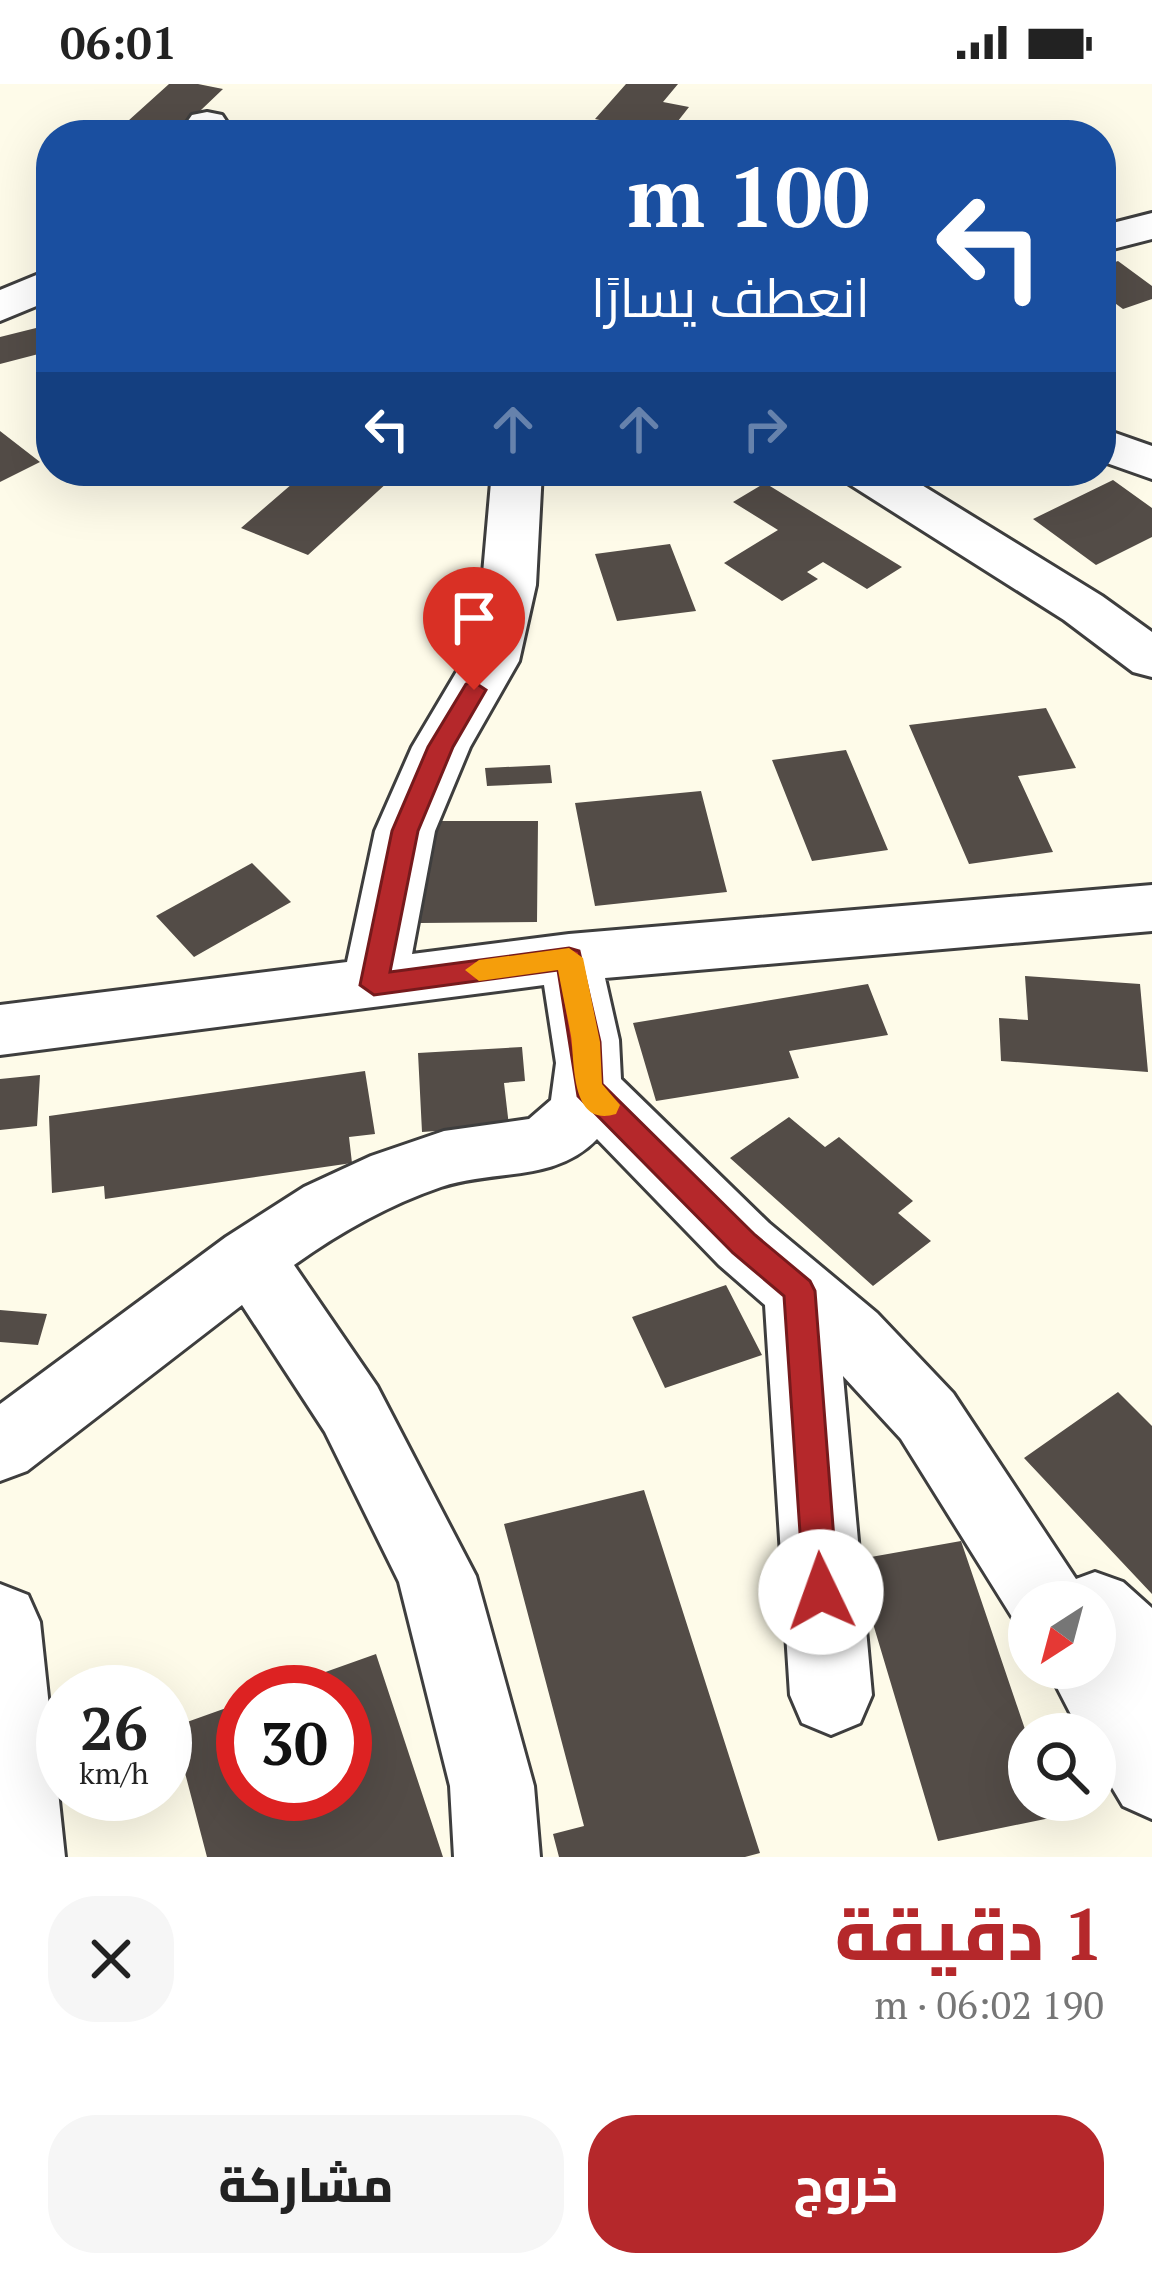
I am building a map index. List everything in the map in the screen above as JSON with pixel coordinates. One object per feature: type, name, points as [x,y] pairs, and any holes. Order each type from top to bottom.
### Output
[{"type":"street","points":[[1116,235],[1152,226]]},
{"type":"street","points":[[0,308],[36,290]]},
{"type":"street","points":[[1116,449],[1152,464]]},
{"type":"street","points":[[374,985],[405,831],[441,747],[491,661],[509,585],[516,486]]},
{"type":"street","points":[[888,486],[1083,608],[1152,659]]},
{"type":"street","points":[[0,1030],[569,958],[1152,908]]},
{"type":"street","points":[[0,1447],[250,1259],[343,1199],[406,1171],[478,1150],[534,1149],[561,1133],[580,1113],[588,1088],[586,1042],[569,958]]},
{"type":"street","points":[[588,1088],[744,1244],[851,1335],[927,1416],[1035,1581]]},
{"type":"street","points":[[250,1259],[352,1409],[437,1576],[492,1786],[497,1857]]},
{"type":"street","points":[[800,1291],[831,1695]]},
{"type":"street","points":[[999,1521],[1065,1581]]},
{"type":"street","points":[[0,1622],[22,1857]]},
{"type":"street","points":[[1116,1628],[1152,1661]]},
{"type":"street","points":[[1100,1689],[1152,1777]]},
{"type":"building","points":[[169,84],[223,89],[191,120],[129,120]]},
{"type":"building","points":[[626,84],[678,84],[663,102],[689,107],[679,120],[595,119]]},
{"type":"building","points":[[1116,262],[1152,286],[1152,299],[1123,309],[1116,304]]},
{"type":"building","points":[[36,328],[36,355],[0,364],[0,337]]},
{"type":"building","points":[[0,431],[36,459],[36,464],[0,482]]},
{"type":"building","points":[[1116,482],[1152,508],[1152,537],[1096,565],[1033,519]]},
{"type":"building","points":[[290,486],[384,486],[308,555],[241,528]]},
{"type":"building","points":[[760,486],[770,486],[902,567],[867,589],[823,562],[807,572],[818,579],[782,601],[724,563],[778,530],[733,502]]},
{"type":"building","points":[[670,544],[696,611],[617,621],[595,554]]},
{"type":"building","points":[[1046,708],[1076,768],[1018,776],[1053,852],[969,864],[909,725]]},
{"type":"building","points":[[846,750],[888,850],[812,861],[772,760]]},
{"type":"building","points":[[550,765],[552,783],[487,786],[485,768]]},
{"type":"building","points":[[701,791],[727,892],[595,906],[575,803]]},
{"type":"building","points":[[424,821],[538,821],[537,922],[419,923]]},
{"type":"building","points":[[252,863],[291,902],[194,957],[156,916]]},
{"type":"building","points":[[1025,976],[1140,984],[1148,1072],[1001,1061],[999,1018],[1028,1020]]},
{"type":"building","points":[[868,984],[888,1035],[789,1051],[799,1078],[656,1101],[633,1023]]},
{"type":"building","points":[[522,1047],[525,1081],[504,1083],[509,1126],[422,1132],[418,1053]]},
{"type":"building","points":[[365,1071],[375,1134],[349,1137],[352,1163],[105,1199],[104,1186],[52,1193],[49,1116]]},
{"type":"building","points":[[40,1075],[37,1126],[0,1130],[0,1079]]},
{"type":"building","points":[[789,1117],[825,1147],[839,1137],[913,1201],[898,1213],[931,1241],[873,1286],[730,1158]]},
{"type":"building","points":[[726,1285],[762,1355],[665,1388],[632,1317]]},
{"type":"building","points":[[0,1310],[47,1314],[38,1345],[0,1342]]},
{"type":"building","points":[[1118,1392],[1152,1426],[1152,1594],[1024,1458]]},
{"type":"building","points":[[644,1490],[760,1853],[745,1857],[559,1857],[553,1834],[584,1826],[504,1524]]},
{"type":"building","points":[[961,1541],[1019,1713],[1008,1713],[1008,1821],[1036,1821],[938,1841],[854,1560]]},
{"type":"building","points":[[376,1654],[443,1857],[207,1857],[192,1800],[192,1720],[216,1712],[216,1821],[372,1821],[372,1665],[345,1665]]},
{"type":"slow traffic","points":[[479,970],[569,958],[586,1042],[588,1088],[605,1105]]},
{"type":"route","points":[[474,690],[441,747],[405,831],[374,985],[569,958],[586,1042],[588,1088],[677,1180],[800,1291],[821,1592]]}]
